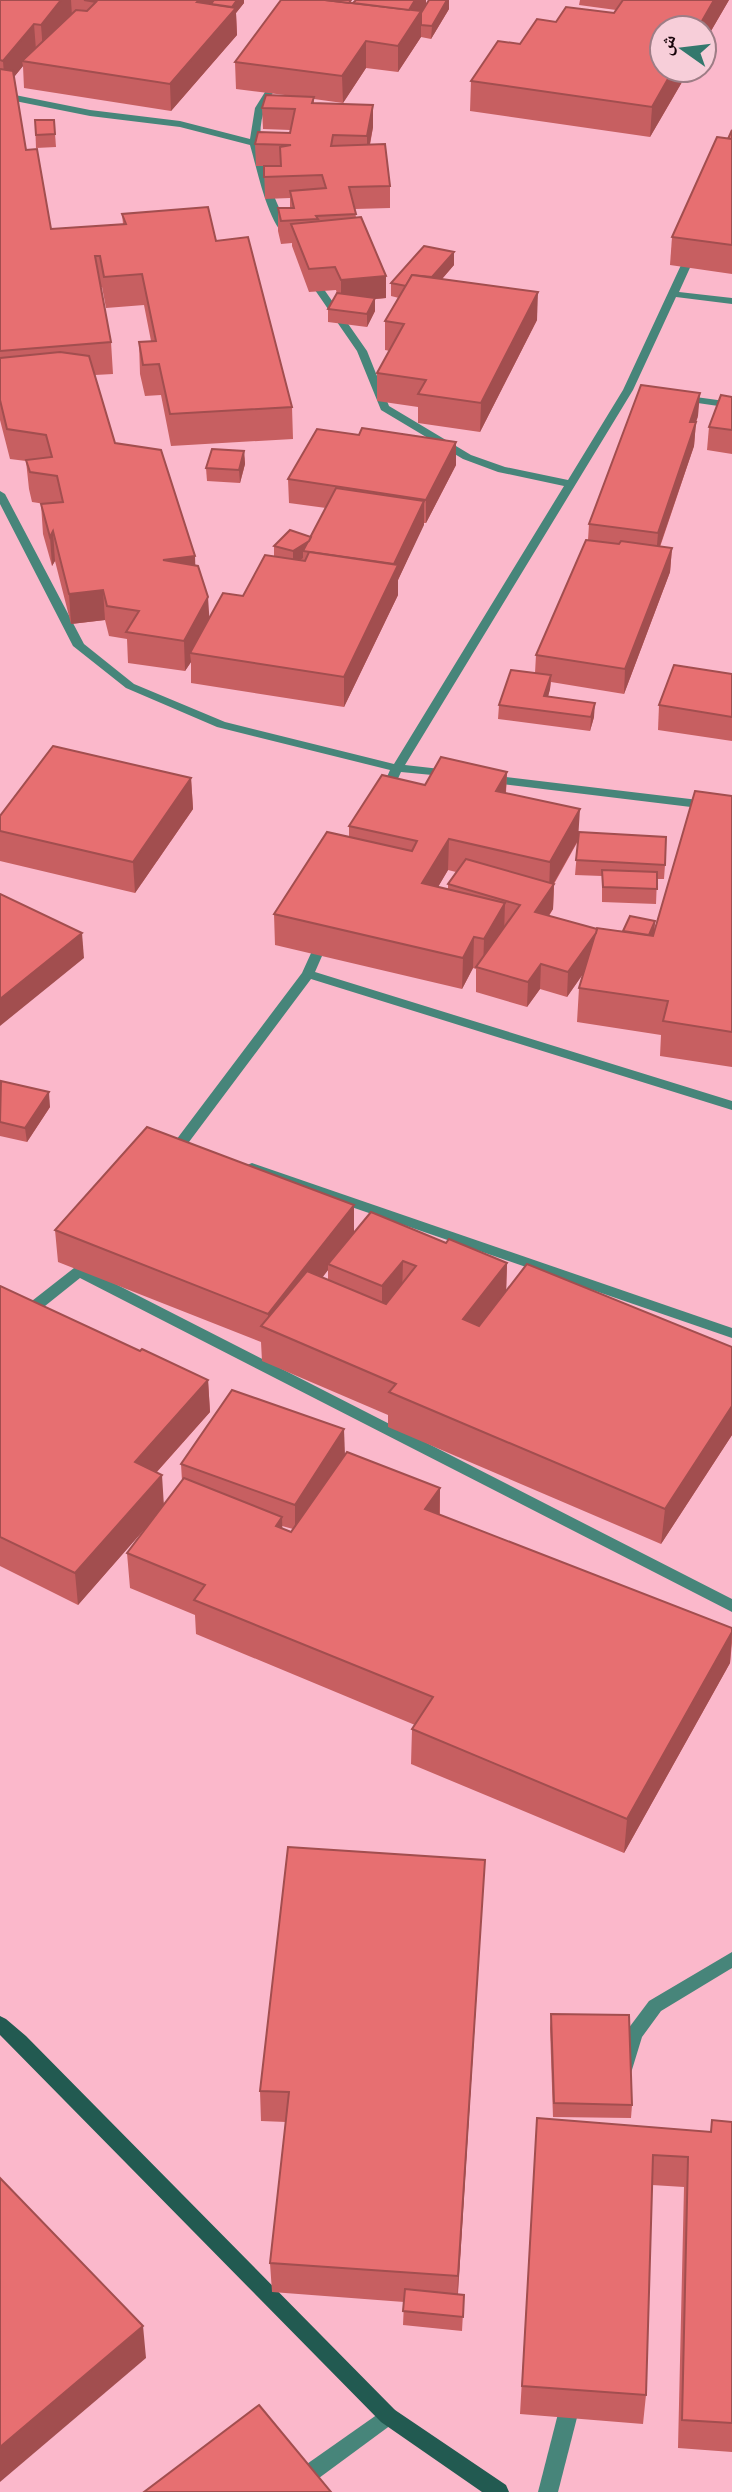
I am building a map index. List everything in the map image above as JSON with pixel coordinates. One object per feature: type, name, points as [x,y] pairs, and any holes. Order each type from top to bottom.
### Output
[{"type":"main road","points":[[0,2024],[20,2040],[388,2416],[499,2492]]},
{"type":"street","points":[[287,63],[260,108],[254,143],[274,210],[294,247]]},
{"type":"street","points":[[0,95],[90,113],[180,124],[254,143]]},
{"type":"street","points":[[381,804],[397,768],[572,484],[634,391],[673,294],[700,236]]},
{"type":"street","points":[[308,271],[362,351],[385,408],[467,457],[502,470],[572,484]]},
{"type":"street","points":[[673,294],[732,301]]},
{"type":"street","points":[[667,396],[732,405]]},
{"type":"street","points":[[0,494],[79,646],[131,686],[221,725],[397,768],[732,808]]},
{"type":"street","points":[[164,1164],[188,1145],[308,974],[329,926]]},
{"type":"street","points":[[308,974],[732,1106]]},
{"type":"street","points":[[234,1161],[732,1333]]},
{"type":"street","points":[[0,1334],[79,1271],[96,1250]]},
{"type":"street","points":[[79,1271],[732,1606]]},
{"type":"street","points":[[619,2091],[634,2034],[655,2006],[732,1959]]},
{"type":"street","points":[[548,2492],[578,2378]]},
{"type":"street","points":[[284,2492],[388,2416]]},
{"type":"building","points":[[0,0],[61,0],[41,25],[34,24],[3,61],[0,60]]},
{"type":"building","points":[[84,0],[199,0],[197,2],[236,8],[170,84],[22,61],[76,10],[87,11],[96,2]]},
{"type":"building","points":[[214,0],[237,0],[232,7],[211,4]]},
{"type":"building","points":[[281,0],[325,0],[421,11],[398,46],[366,41],[342,76],[235,62]]},
{"type":"building","points":[[325,0],[351,0],[349,3]]},
{"type":"building","points":[[356,0],[415,0],[409,10],[353,3]]},
{"type":"building","points":[[429,0],[447,0],[432,26],[421,25],[421,13]]},
{"type":"building","points":[[623,0],[714,0],[706,14],[648,14],[648,84],[665,84],[652,107],[471,81],[498,41],[520,44],[537,19],[556,22],[566,7],[614,13]]},
{"type":"building","points":[[0,69],[13,71],[26,150],[37,149],[51,229],[126,224],[122,214],[208,207],[216,241],[248,237],[292,407],[170,414],[159,364],[143,365],[139,342],[156,341],[142,274],[104,277],[100,256],[95,256],[111,342],[0,351]]},
{"type":"building","points":[[266,95],[314,97],[312,103],[373,105],[367,136],[333,135],[331,146],[385,144],[390,186],[349,187],[356,214],[281,221],[278,208],[294,208],[290,191],[326,188],[322,175],[264,177],[264,166],[281,166],[280,147],[291,145],[255,144],[258,132],[290,133],[295,109],[262,108]]},
{"type":"building","points":[[35,120],[54,120],[55,134],[36,135]]},
{"type":"building","points":[[717,137],[732,139],[732,245],[672,237]]},
{"type":"building","points":[[361,217],[386,276],[341,280],[335,267],[309,269],[291,224]]},
{"type":"building","points":[[424,246],[454,252],[432,277],[412,275],[406,286],[391,283]]},
{"type":"building","points":[[412,275],[538,292],[481,403],[418,394],[426,380],[377,373],[404,324],[385,321]]},
{"type":"building","points":[[337,293],[375,298],[367,314],[328,309]]},
{"type":"building","points":[[60,352],[89,356],[115,443],[161,450],[195,556],[163,560],[198,566],[208,597],[184,641],[126,632],[139,611],[107,606],[103,590],[69,594],[53,531],[50,537],[41,504],[63,502],[57,476],[30,472],[26,460],[52,457],[46,435],[7,429],[0,400],[0,358]]},
{"type":"building","points":[[641,385],[700,393],[690,422],[696,422],[658,533],[589,524]]},
{"type":"building","points":[[721,395],[732,397],[732,430],[709,427]]},
{"type":"building","points":[[362,428],[456,442],[426,500],[288,479],[317,429],[359,435]]},
{"type":"building","points":[[212,449],[244,451],[239,470],[206,468]]},
{"type":"building","points":[[336,488],[424,501],[394,564],[303,551]]},
{"type":"building","points":[[290,530],[311,537],[293,551],[274,546]]},
{"type":"building","points":[[586,540],[619,544],[621,541],[672,548],[625,669],[536,655]]},
{"type":"building","points":[[309,552],[398,565],[344,677],[190,653],[223,593],[243,596],[265,555],[305,561]]},
{"type":"building","points":[[674,665],[732,674],[732,717],[659,705]]},
{"type":"building","points":[[511,670],[551,675],[544,696],[595,703],[591,717],[499,705]]},
{"type":"building","points":[[53,746],[191,778],[133,862],[0,831],[0,816]]},
{"type":"building","points":[[441,757],[507,772],[496,791],[580,809],[550,862],[449,839],[422,883],[505,903],[484,939],[474,937],[463,958],[274,914],[327,832],[412,851],[417,841],[349,826],[382,775],[425,785]]},
{"type":"building","points":[[695,791],[732,796],[732,1032],[663,1021],[668,1001],[579,988],[597,928],[653,936]]},
{"type":"building","points":[[579,832],[666,837],[665,865],[576,860]]},
{"type":"building","points":[[466,859],[554,884],[535,912],[597,929],[568,972],[541,964],[528,982],[476,967],[520,905],[448,884]]},
{"type":"building","points":[[602,870],[657,872],[657,889],[603,887]]},
{"type":"building","points":[[0,894],[82,933],[0,999]]},
{"type":"building","points":[[630,916],[655,921],[649,935],[623,931]]},
{"type":"building","points":[[1,1081],[49,1092],[25,1128],[0,1122]]},
{"type":"building","points":[[147,1127],[354,1205],[268,1314],[55,1230]]},
{"type":"building","points":[[371,1212],[446,1243],[449,1239],[507,1263],[463,1319],[479,1326],[527,1264],[732,1347],[732,1406],[665,1509],[389,1392],[396,1384],[261,1326],[307,1271],[386,1304],[416,1266],[403,1261],[382,1286],[328,1264]]},
{"type":"building","points":[[0,1286],[208,1380],[135,1462],[162,1475],[75,1573],[0,1537]]},
{"type":"building","points":[[232,1390],[344,1429],[295,1505],[181,1464]]},
{"type":"building","points":[[347,1452],[440,1488],[425,1509],[732,1628],[627,1819],[412,1729],[433,1697],[194,1600],[205,1585],[127,1553],[184,1478],[282,1517],[276,1526],[291,1532]]},
{"type":"building","points":[[288,1847],[485,1860],[458,2276],[270,2263],[289,2092],[260,2091]]},
{"type":"building","points":[[551,2014],[629,2015],[632,2105],[554,2103]]},
{"type":"building","points":[[537,2118],[711,2132],[712,2120],[732,2122],[732,2423],[682,2420],[688,2157],[653,2155],[646,2395],[522,2386]]},
{"type":"building","points":[[0,2178],[143,2326],[0,2447]]},
{"type":"building","points":[[405,2289],[464,2295],[463,2317],[403,2311]]},
{"type":"building","points":[[259,2405],[331,2492],[144,2492]]}]
